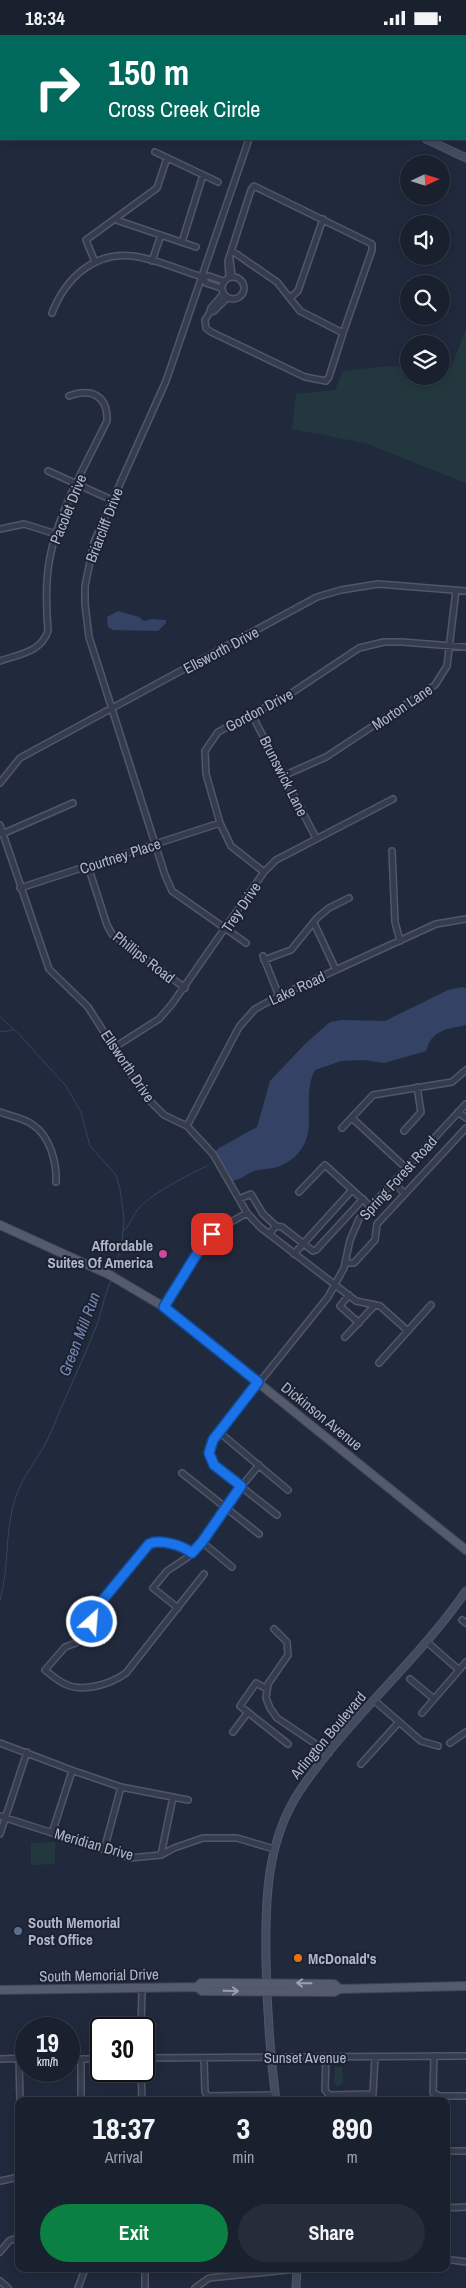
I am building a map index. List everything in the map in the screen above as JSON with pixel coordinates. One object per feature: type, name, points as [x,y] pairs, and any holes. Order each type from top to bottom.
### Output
[{"type":"main road","points":[[428,140],[466,158]]},
{"type":"main road","name":"Dickinson Avenue","points":[[0,1225],[110,1275],[164,1307],[466,1550]]},
{"type":"main road","name":"Arlington Boulevard","points":[[276,2097],[270,2058],[266,1992],[267,1895],[274,1849],[288,1811],[328,1753],[427,1642],[466,1591]]},
{"type":"main road","name":"South Memorial Drive","points":[[0,1990],[142,1989],[197,1987],[201,1983],[334,1984],[340,1989]]},
{"type":"main road","name":"South Memorial Drive","points":[[197,1987],[202,1991],[334,1992],[340,1989],[466,1986]]},
{"type":"main road","points":[[296,2288],[297,2272]]},
{"type":"street","name":"Briarcliff Drive","points":[[246,943],[172,891],[154,845],[110,709],[89,637],[85,604],[87,569],[94,542],[166,381],[249,140]]},
{"type":"street","points":[[155,152],[218,182]]},
{"type":"street","points":[[95,262],[86,240],[157,188],[167,158]]},
{"type":"street","points":[[182,242],[203,175]]},
{"type":"street","points":[[223,281],[224,293],[211,308],[206,320],[206,328],[312,379],[326,381],[329,377],[372,247],[369,241],[254,186],[251,190],[232,251],[230,277]]},
{"type":"street","points":[[117,218],[119,221],[196,247]]},
{"type":"street","points":[[290,298],[298,291],[323,219]]},
{"type":"street","points":[[152,261],[161,235]]},
{"type":"street","points":[[232,251],[277,282],[300,311],[342,333]]},
{"type":"street","points":[[52,313],[57,299],[68,281],[95,262],[109,257],[124,255],[152,261],[202,277],[209,276],[223,281],[230,277],[241,281],[244,290],[237,298],[206,283],[202,277]]},
{"type":"street","name":"Pacolet Drive","points":[[0,661],[34,649],[41,645],[46,638],[48,631],[48,574],[56,533],[107,421],[107,412],[99,397],[89,392],[69,396]]},
{"type":"street","points":[[48,471],[112,500]]},
{"type":"street","points":[[0,529],[24,525],[56,533]]},
{"type":"street","name":"Ellsworth Drive","points":[[0,783],[20,758],[317,597],[341,589],[378,584],[466,591]]},
{"type":"street","name":"Morton Lane","points":[[283,777],[326,757],[425,693],[443,675],[451,646],[456,590]]},
{"type":"street","name":"Gordon Drive","points":[[264,871],[231,845],[220,823],[206,774],[205,751],[218,732],[309,683],[358,648],[384,642],[466,647]]},
{"type":"street","name":"Brunswick Lane","points":[[252,715],[316,838]]},
{"type":"street","name":"Trey Drive","points":[[115,1047],[159,1019],[185,988],[264,871],[276,860],[393,799]]},
{"type":"street","points":[[2,834],[73,803]]},
{"type":"street","name":"Courtney Place","points":[[20,888],[220,823]]},
{"type":"street","name":"Ellsworth Drive","points":[[0,825],[49,969],[88,1007],[144,1095],[164,1115],[187,1127],[213,1154],[247,1213],[269,1234],[356,1301],[375,1305],[386,1310],[408,1331]]},
{"type":"street","points":[[392,851],[395,922],[400,941]]},
{"type":"street","name":"Phillips Road","points":[[88,866],[107,925],[112,934],[185,988]]},
{"type":"street","points":[[279,995],[264,958],[291,951],[328,908],[349,898]]},
{"type":"street","name":"Lake Road","points":[[187,1127],[239,1027],[255,1009],[279,995],[436,924],[456,919],[466,919]]},
{"type":"street","points":[[314,923],[336,970]]},
{"type":"street","points":[[342,1128],[373,1095],[452,1082],[466,1069]]},
{"type":"street","points":[[404,1131],[421,1111],[417,1087]]},
{"type":"street","name":"Spring Forest Road","points":[[277,1515],[214,1465],[209,1453],[213,1440],[328,1297],[345,1263],[350,1240],[359,1219],[466,1104]]},
{"type":"street","points":[[0,1112],[34,1125],[47,1141],[54,1161],[56,1182]]},
{"type":"street","points":[[458,1112],[466,1118]]},
{"type":"street","points":[[352,1118],[406,1168]]},
{"type":"street","points":[[345,1263],[354,1263],[375,1240],[377,1224],[466,1128]]},
{"type":"street","points":[[300,1192],[325,1165],[371,1207]]},
{"type":"street","points":[[393,1183],[405,1194]]},
{"type":"street","points":[[294,1254],[352,1190]]},
{"type":"street","points":[[239,1199],[251,1194],[263,1213],[276,1226],[282,1227],[313,1251],[363,1199]]},
{"type":"street","points":[[164,1307],[206,1239],[222,1227],[247,1213]]},
{"type":"street","points":[[269,1234],[276,1226]]},
{"type":"street","points":[[349,1295],[340,1307],[359,1323]]},
{"type":"street","points":[[345,1337],[375,1305]]},
{"type":"street","points":[[379,1363],[431,1305]]},
{"type":"street","points":[[219,1432],[288,1490]]},
{"type":"street","points":[[178,1608],[153,1588],[167,1571],[192,1553],[202,1542],[226,1506],[259,1465]]},
{"type":"street","points":[[182,1473],[259,1534]]},
{"type":"street","points":[[192,1553],[186,1549],[155,1541],[149,1544],[96,1608],[92,1622],[76,1643],[65,1647],[45,1670],[65,1685],[73,1686],[93,1687],[120,1677],[126,1673],[204,1574]]},
{"type":"street","points":[[202,1542],[232,1567]]},
{"type":"street","points":[[274,1629],[287,1643],[288,1655],[268,1685],[268,1703],[277,1718],[328,1753]]},
{"type":"street","points":[[427,1642],[460,1669]]},
{"type":"street","points":[[422,1713],[466,1662]]},
{"type":"street","points":[[410,1679],[434,1699]]},
{"type":"street","points":[[268,1689],[256,1683],[240,1706],[288,1744]]},
{"type":"street","points":[[374,1701],[421,1741],[438,1746]]},
{"type":"street","points":[[232,1732],[248,1712]]},
{"type":"street","points":[[270,1729],[277,1718]]},
{"type":"street","points":[[361,1764],[399,1722]]},
{"type":"street","points":[[450,1743],[466,1732]]},
{"type":"street","points":[[0,1743],[72,1771],[121,1787],[188,1800]]},
{"type":"street","points":[[0,1834],[3,1817],[27,1752]]},
{"type":"street","points":[[52,1833],[72,1771]]},
{"type":"street","points":[[104,1850],[121,1787]]},
{"type":"street","points":[[161,1855],[173,1797]]},
{"type":"street","name":"Meridian Drive","points":[[3,1817],[130,1858],[161,1855],[179,1846],[202,1838],[212,1837],[237,1838],[274,1849]]},
{"type":"street","points":[[142,1989],[142,2017]]},
{"type":"street","points":[[434,2056],[434,2093],[440,2096],[466,2096]]},
{"type":"street","name":"Sunset Avenue","points":[[155,2058],[466,2056]]},
{"type":"street","points":[[326,2057],[325,2090],[329,2095],[373,2094],[375,2057]]},
{"type":"street","points":[[0,2059],[15,2058]]},
{"type":"street","points":[[204,2058],[205,2091],[208,2096],[242,2097]]},
{"type":"street","points":[[82,2097],[81,2059],[90,2059]]},
{"type":"street","points":[[20,2082],[20,2097]]},
{"type":"street","points":[[141,2082],[142,2097]]},
{"type":"street","points":[[450,2151],[466,2151]]},
{"type":"street","points":[[0,2181],[15,2178]]},
{"type":"street","points":[[450,2208],[466,2207]]},
{"type":"street","points":[[0,2252],[9,2241],[15,2239]]},
{"type":"street","points":[[450,2260],[466,2262]]},
{"type":"street","points":[[78,2288],[83,2272]]},
{"type":"street","points":[[145,2272],[145,2288]]},
{"type":"street","points":[[195,2288],[209,2278],[268,2272]]},
{"type":"street","points":[[0,2281],[8,2288]]},
{"type":"green space","points":[[466,329],[466,483],[365,443],[292,429],[296,394],[335,390],[343,371],[400,367],[400,385],[450,385],[450,370]]},
{"type":"green space","points":[[55,1842],[55,1864],[31,1865],[31,1843]]},
{"type":"green space","points":[[335,2067],[342,2067],[343,2083],[338,2086],[334,2084]]},
{"type":"water","points":[[118,611],[139,617],[144,621],[152,619],[166,620],[166,623],[158,631],[113,630],[108,627],[107,617]]},
{"type":"water","points":[[466,988],[466,1025],[436,1034],[426,1051],[384,1063],[364,1060],[341,1061],[315,1070],[310,1088],[309,1127],[305,1142],[297,1155],[284,1164],[274,1168],[254,1171],[233,1181],[218,1159],[216,1151],[257,1127],[270,1081],[305,1044],[330,1022],[342,1020],[385,1021],[448,990]]},
{"type":"waterway","name":"Green Mill Run","points":[[0,1017],[18,1033],[66,1086],[81,1112],[90,1146],[116,1175],[124,1218],[122,1243],[113,1275]]},
{"type":"waterway","points":[[0,1032],[13,1030]]},
{"type":"waterway","points":[[124,1231],[137,1211],[152,1196],[207,1166]]},
{"type":"waterway","name":"Green Mill Run","points":[[0,1600],[5,1574],[9,1525],[18,1490],[51,1432],[96,1327],[111,1280]]},
{"type":"place","name":"Affordable Suites Of America","points":[[163,1254]]},
{"type":"place","name":"South Memorial Post Office","points":[[18,1931]]},
{"type":"place","name":"McDonald's","points":[[298,1958]]},
{"type":"route","points":[[92,1622],[96,1608],[149,1544],[155,1541],[186,1549],[192,1553],[202,1542],[241,1486],[214,1465],[209,1453],[213,1440],[258,1382],[164,1307],[206,1239],[212,1234]]}]
